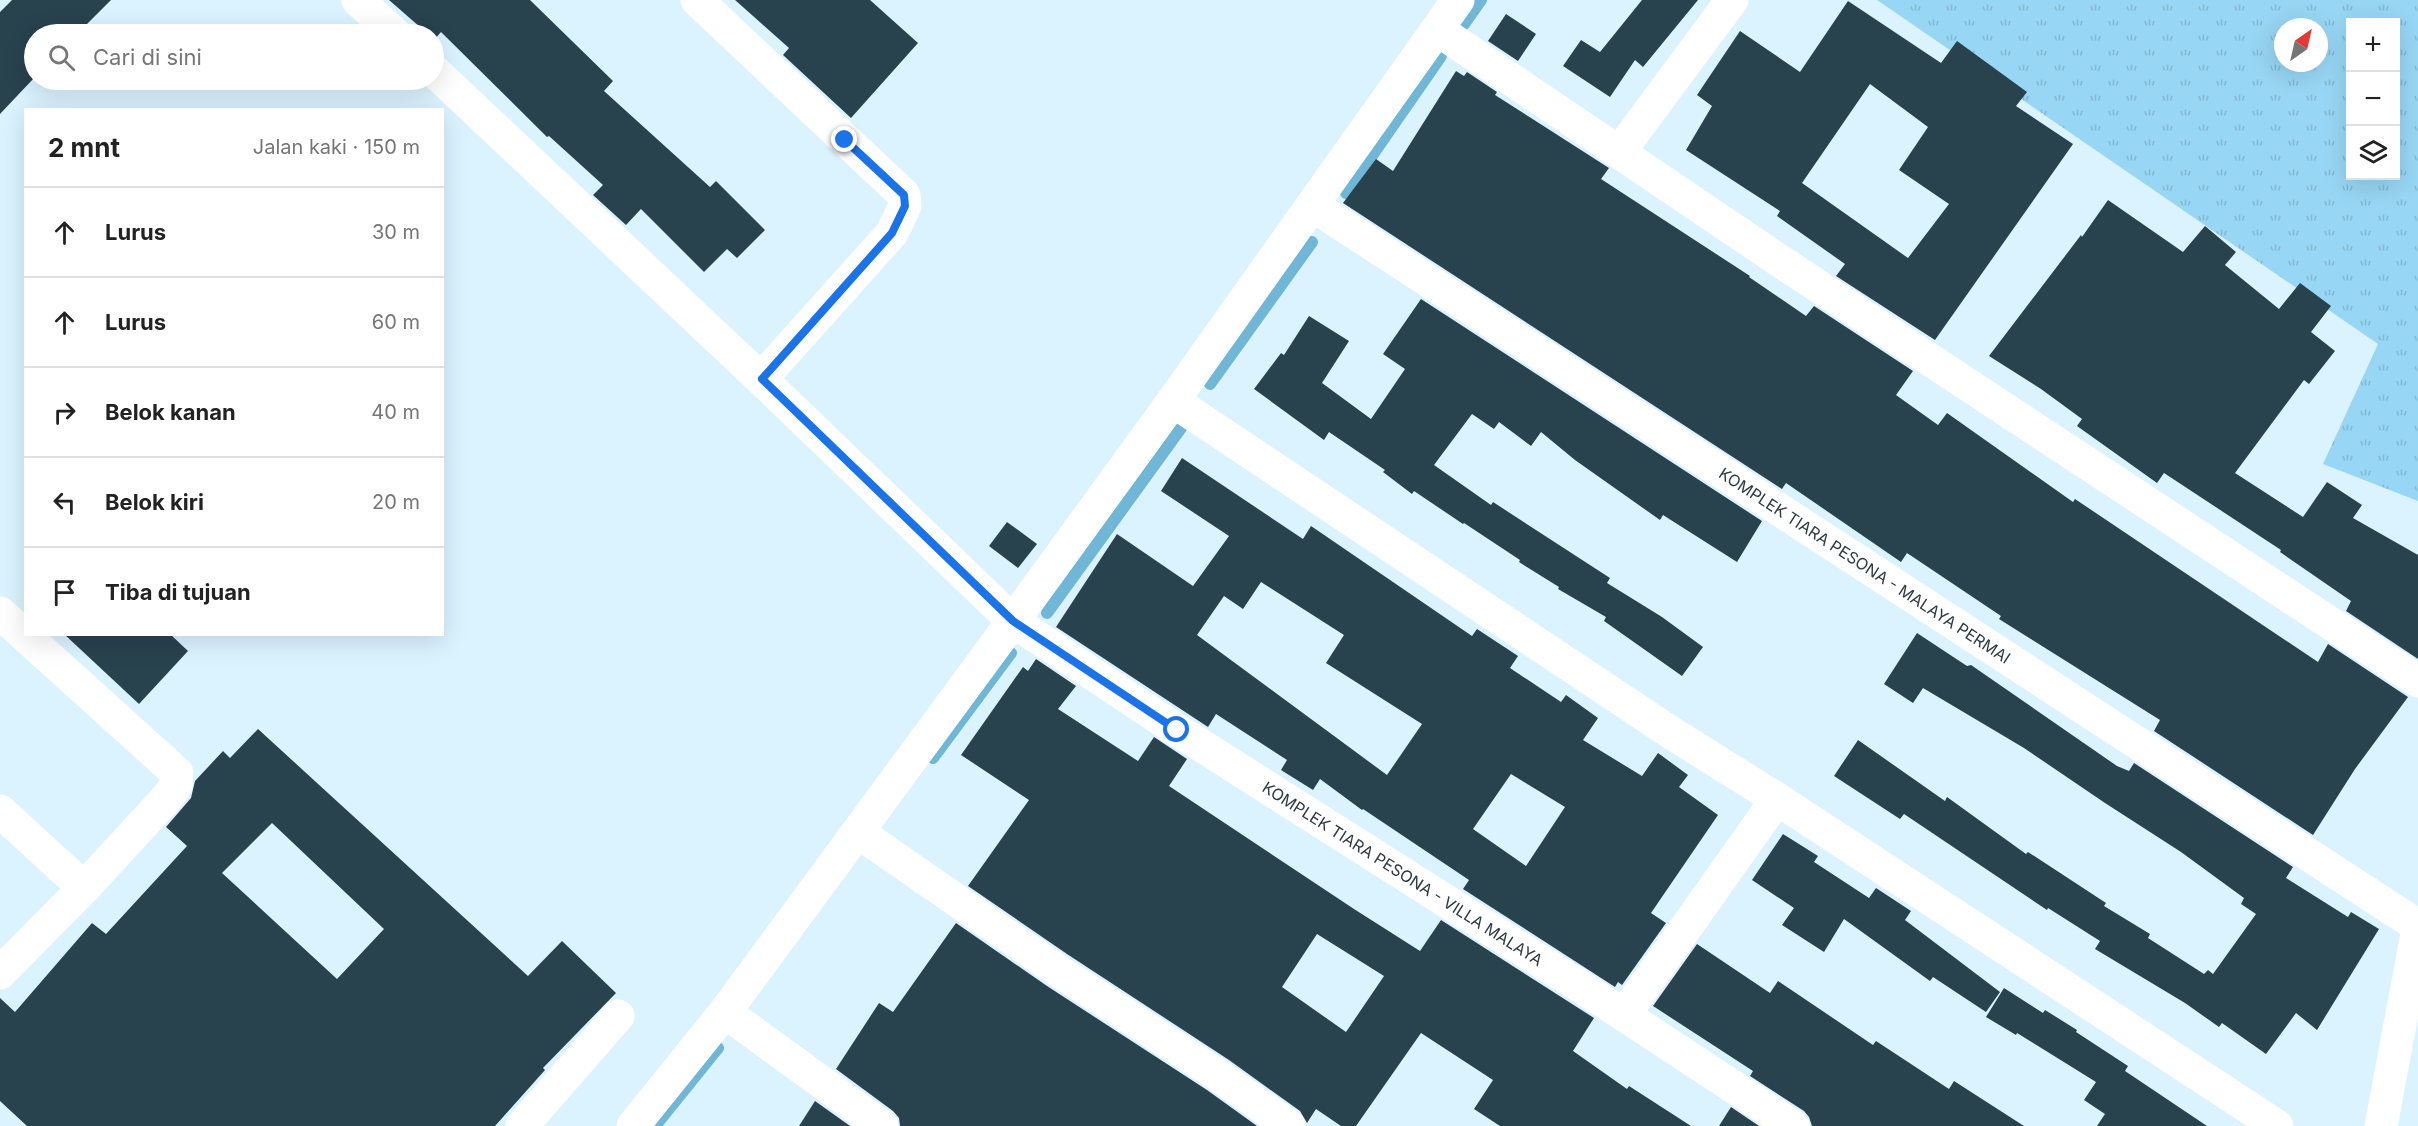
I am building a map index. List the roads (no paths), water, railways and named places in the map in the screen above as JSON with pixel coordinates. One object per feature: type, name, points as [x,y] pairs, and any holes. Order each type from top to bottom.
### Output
[{"type":"street","points":[[358,0],[384,24]]},
{"type":"street","points":[[697,0],[904,195],[905,206],[892,233],[762,379]]},
{"type":"street","points":[[633,1126],[725,1012],[1013,621],[1173,401],[1458,0]]},
{"type":"street","points":[[1620,151],[1732,0]]},
{"type":"street","points":[[1438,30],[1780,261],[2418,681]]},
{"type":"street","name":"KOMPLEK TIARA PESONA - VILLA MALAYA","points":[[444,80],[762,379],[1013,621],[1177,730],[1624,1015],[1793,1126]]},
{"type":"street","name":"KOMPLEK TIARA PESONA - MALAYA PERMAI","points":[[1312,205],[2418,928]]},
{"type":"street","points":[[1173,401],[1660,726],[1777,799],[2277,1126]]},
{"type":"street","points":[[0,613],[24,635]]},
{"type":"street","points":[[0,973],[84,888],[165,800],[176,786],[177,773],[25,636]]},
{"type":"street","points":[[1624,1015],[1777,799]]},
{"type":"street","points":[[0,811],[84,888]]},
{"type":"street","points":[[858,832],[1047,963],[1218,1075],[1289,1126]]},
{"type":"street","points":[[2381,1126],[2418,928]]},
{"type":"street","points":[[725,1012],[882,1126]]},
{"type":"street","points":[[522,1126],[618,1016]]},
{"type":"waterway","points":[[1464,24],[1481,0]]},
{"type":"waterway","points":[[1346,193],[1441,56]]},
{"type":"waterway","points":[[1210,384],[1312,242]]},
{"type":"waterway","points":[[1047,613],[1181,428]]},
{"type":"waterway","points":[[933,758],[1011,653]]},
{"type":"waterway","points":[[655,1126],[718,1048]]}]
